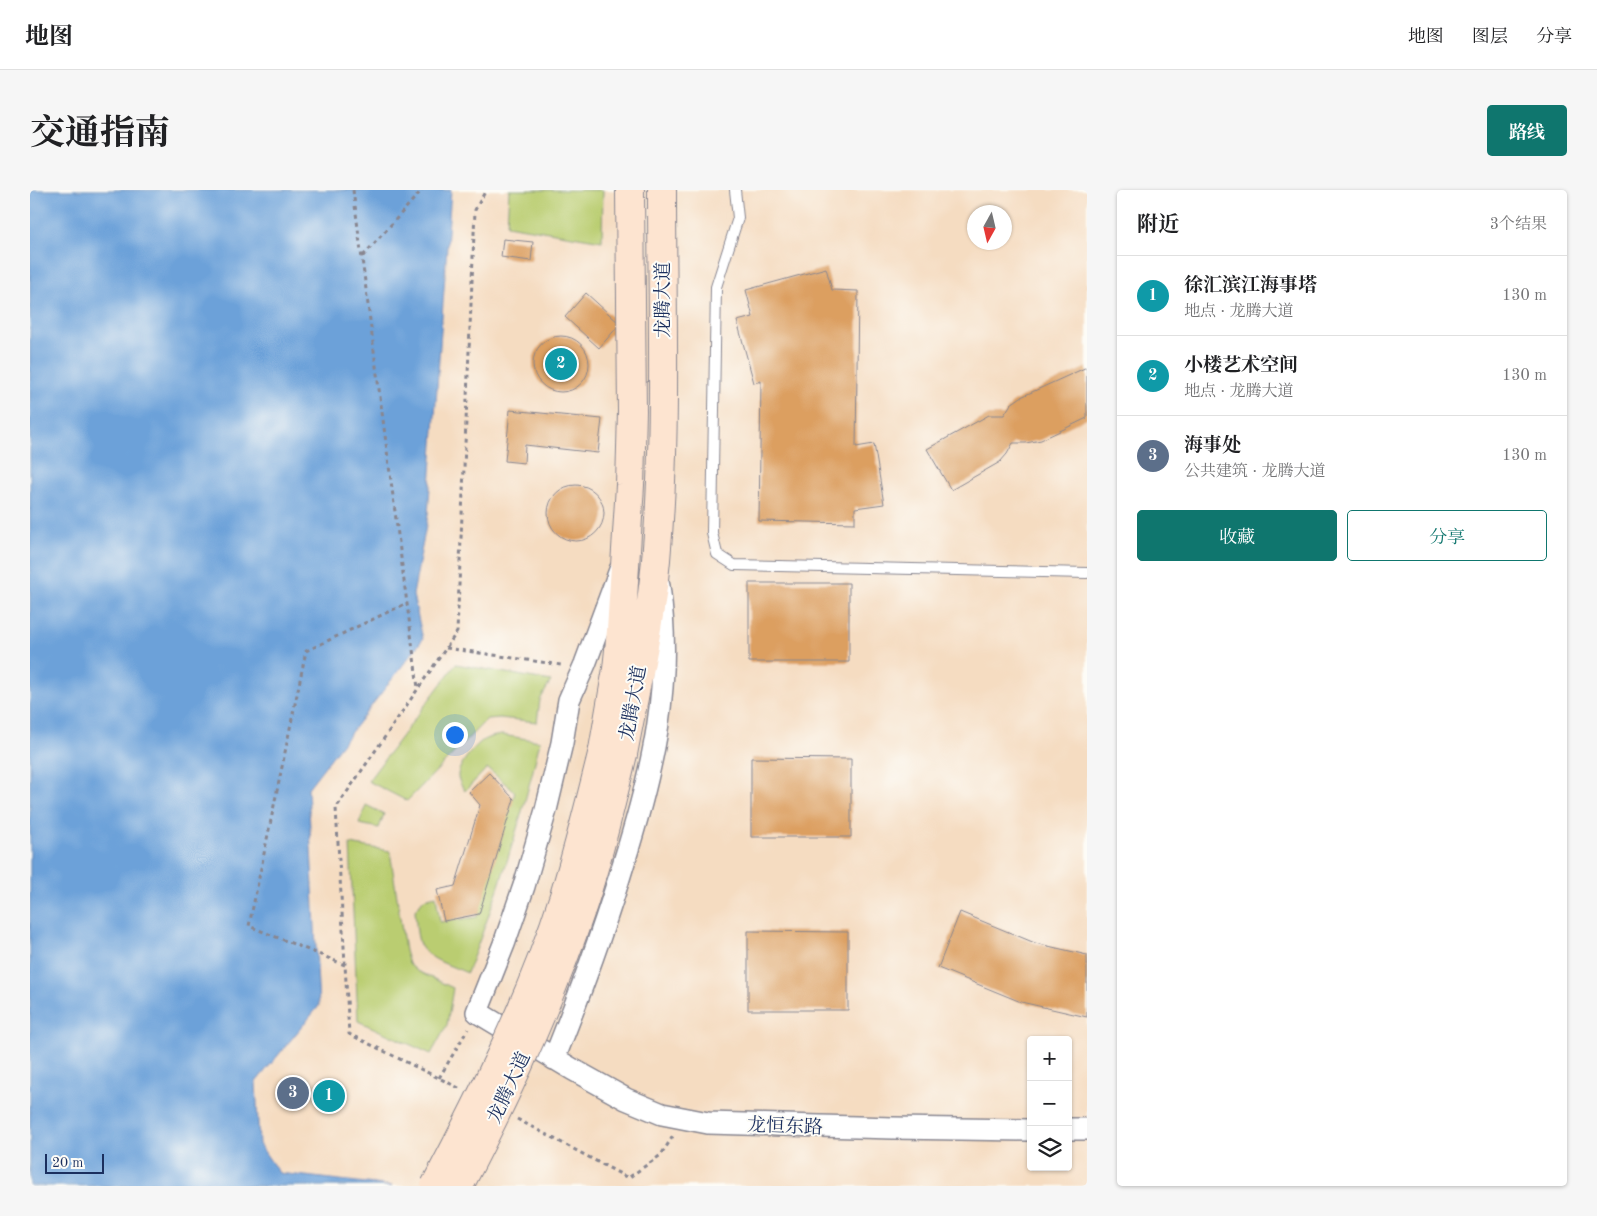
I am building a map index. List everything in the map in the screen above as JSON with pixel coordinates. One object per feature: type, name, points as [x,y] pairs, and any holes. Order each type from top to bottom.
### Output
[{"type":"main road","name":"龙腾大道","points":[[458,1186],[514,1076],[537,1025],[583,903],[606,828],[613,752],[630,485],[630,190]]},
{"type":"main road","name":"龙腾大道","points":[[435,1186],[491,1076],[518,1017],[542,957],[583,832],[613,752],[651,599],[656,561],[661,486],[663,411],[662,190]]},
{"type":"street","points":[[477,1012],[504,944],[541,829],[562,743],[569,700],[585,664],[625,558]]},
{"type":"street","points":[[554,1059],[587,976],[609,912],[633,835],[652,760],[659,724],[663,680],[663,611],[656,561]]},
{"type":"street","name":"龙恒东路","points":[[477,1012],[554,1059],[626,1099],[662,1114],[684,1119],[718,1123],[1027,1130]]},
{"type":"street","points":[[1072,1129],[1087,1129]]},
{"type":"lane","points":[[735,190],[738,218],[716,287],[712,533],[717,554],[734,565],[1087,572]]},
{"type":"path","points":[[353,190],[418,688]]},
{"type":"path","points":[[362,256],[422,190]]},
{"type":"path","points":[[464,1091],[349,1034],[336,808],[457,632],[475,210],[486,190]]},
{"type":"path","points":[[345,965],[249,926],[306,651],[407,603]]},
{"type":"path","points":[[446,648],[561,665]]},
{"type":"path","points":[[439,1078],[477,1012]]},
{"type":"path","points":[[516,1118],[628,1178],[661,1155],[684,1119]]},
{"type":"green space","points":[[509,190],[603,190],[602,241],[507,225]]},
{"type":"green space","points":[[456,664],[551,681],[540,700],[537,722],[500,718],[487,719],[407,801],[368,781]]},
{"type":"green space","points":[[502,735],[540,741],[508,858],[489,916],[467,973],[447,965],[422,948],[417,934],[415,910],[424,899],[436,896],[440,922],[477,917],[515,792],[487,768],[465,791],[459,781],[458,773],[467,757],[482,741]]},
{"type":"green space","points":[[366,805],[384,814],[379,828],[359,824]]},
{"type":"green space","points":[[350,844],[390,851],[405,951],[409,964],[417,971],[453,988],[447,1025],[431,1054],[358,1021]]},
{"type":"water","points":[[30,190],[451,190],[428,515],[413,595],[423,639],[308,788],[319,1006],[256,1082],[259,1144],[279,1173],[392,1186],[30,1186]]},
{"type":"building","points":[[503,239],[533,242],[531,261],[501,257]]},
{"type":"building","points":[[826,268],[832,290],[858,291],[856,447],[874,444],[884,504],[855,508],[855,523],[759,521],[761,381],[754,383],[737,321],[753,317],[746,290]]},
{"type":"building","points":[[586,293],[620,324],[599,348],[565,317]]},
{"type":"building","points":[[561,336],[572,338],[581,344],[587,353],[589,364],[587,375],[581,384],[572,390],[561,392],[550,390],[541,384],[535,375],[533,364],[535,353],[541,344],[550,338]]},
{"type":"building","points":[[1087,367],[1087,418],[1041,440],[1013,443],[1000,462],[951,490],[927,449],[989,415],[1004,415],[1011,404],[1021,397]]},
{"type":"building","points":[[510,410],[602,419],[598,453],[525,445],[524,463],[505,461]]},
{"type":"building","points":[[576,485],[587,487],[596,493],[602,502],[604,513],[602,524],[596,533],[587,539],[576,541],[565,539],[556,533],[550,524],[548,513],[550,502],[556,493],[565,487]]},
{"type":"building","points":[[749,583],[849,583],[849,662],[749,662]]},
{"type":"building","points":[[751,758],[851,759],[851,837],[751,837]]},
{"type":"building","points":[[489,773],[514,799],[479,914],[444,921],[437,890],[455,886],[480,805],[469,792]]},
{"type":"building","points":[[960,912],[1035,943],[1087,955],[1087,1017],[1021,1002],[938,968]]},
{"type":"building","points":[[748,931],[848,932],[848,1010],[748,1010]]},
{"type":"building","points":[[329,1082],[338,1086],[342,1095],[338,1104],[329,1108],[320,1104],[316,1095],[320,1086]]},
{"type":"place","name":"小楼艺术空间","points":[[561,364]]},
{"type":"place","name":"海事处","points":[[293,1093]]},
{"type":"place","name":"徐汇滨江海事塔","points":[[329,1096]]}]
